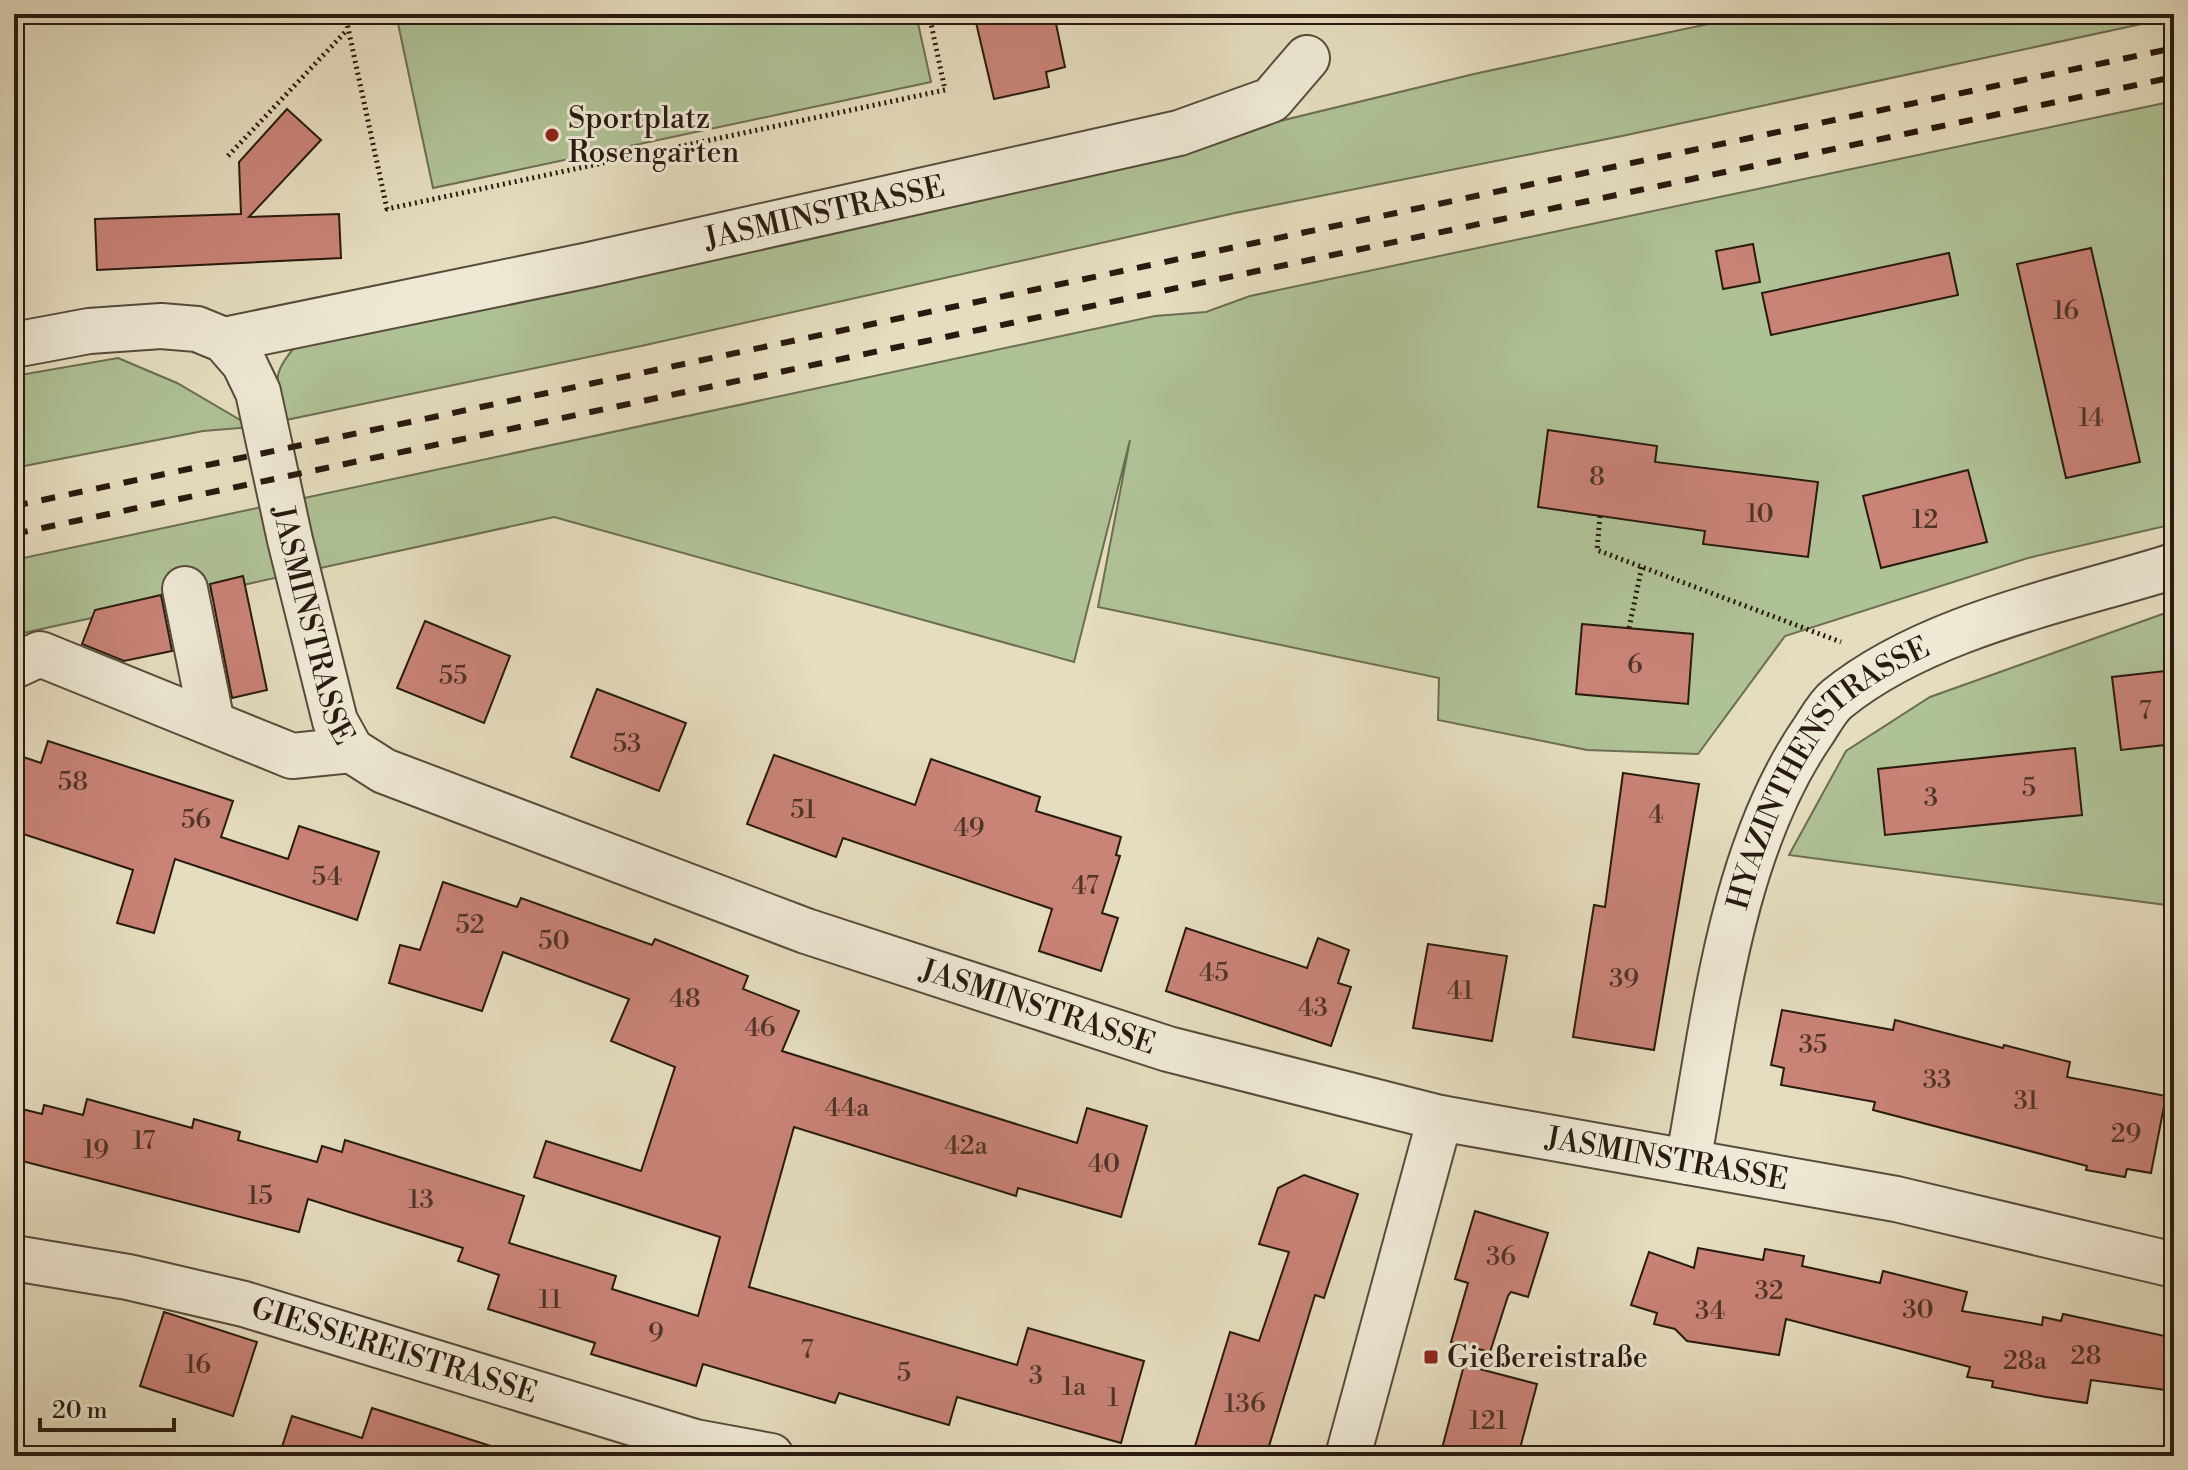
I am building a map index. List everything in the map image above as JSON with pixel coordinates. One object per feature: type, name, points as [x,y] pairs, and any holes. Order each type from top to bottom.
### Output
[{"type":"street","name":"JASMINSTRASSE","points":[[224,340],[604,262],[1179,133],[1271,100],[1307,58]]},
{"type":"street","name":"JASMINSTRASSE","points":[[14,345],[89,331],[161,326],[197,329],[224,340],[244,363],[258,392],[290,540],[335,721],[351,750],[384,771],[806,931],[1168,1049],[1440,1118],[1896,1199],[2174,1265]]},
{"type":"street","name":"HYAZINTHENSTRASSE","points":[[1688,1162],[1727,954],[1760,834],[1793,761],[1834,701],[1894,662],[1982,625],[2174,566]]},
{"type":"street","points":[[185,589],[212,723]]},
{"type":"street","points":[[14,666],[40,654],[292,756],[351,750]]},
{"type":"street","points":[[1348,1456],[1440,1118]]},
{"type":"street","name":"GIESSEREISTRASSE","points":[[14,1258],[128,1277],[244,1304],[695,1442],[771,1456]]},
{"type":"path","points":[[345,14],[387,209],[945,90],[929,14]]},
{"type":"path","points":[[228,156],[348,29]]},
{"type":"path","points":[[1600,516],[1597,550],[1894,662]]},
{"type":"path","points":[[1629,628],[1642,566]]},
{"type":"green space","name":"Sportplatz Rosengarten","points":[[396,14],[916,14],[931,82],[433,188]]},
{"type":"green space","points":[[1755,14],[2174,14],[2174,17],[1622,136],[1235,213],[641,346],[286,420],[282,406],[279,370],[300,341],[1189,143],[1474,74]]},
{"type":"green space","points":[[2174,101],[2174,524],[2028,558],[1785,636],[1698,754],[1587,750],[1438,720],[1439,678],[1098,607],[1130,440],[1074,662],[554,517],[14,635],[14,560],[1155,316],[1206,312],[1250,296]]},
{"type":"green space","points":[[118,358],[177,383],[252,427],[203,431],[14,468],[14,376]]},
{"type":"green space","points":[[2174,610],[2174,906],[1789,855],[1846,751],[1930,697]]},
{"type":"building","points":[[974,14],[1054,14],[1065,67],[1046,72],[1049,87],[994,99]]},
{"type":"building","points":[[287,109],[321,140],[249,217],[339,214],[341,258],[97,270],[95,219],[241,214],[239,162]]},
{"type":"building","points":[[1753,244],[1760,282],[1723,289],[1716,251]]},
{"type":"building","points":[[2091,248],[2140,462],[2066,478],[2017,264]]},
{"type":"building","points":[[1949,253],[1958,295],[1771,335],[1762,293]]},
{"type":"building","points":[[1548,430],[1657,446],[1655,462],[1818,482],[1808,557],[1703,544],[1705,531],[1538,507]]},
{"type":"building","points":[[1968,470],[1987,542],[1881,568],[1863,496]]},
{"type":"building","points":[[243,576],[267,690],[232,698],[210,584]]},
{"type":"building","points":[[161,595],[172,651],[124,661],[82,644],[95,610]]},
{"type":"building","points":[[425,621],[510,656],[484,723],[397,688]]},
{"type":"building","points":[[1582,624],[1693,634],[1688,704],[1576,694]]},
{"type":"building","points":[[2174,670],[2174,744],[2121,750],[2112,677]]},
{"type":"building","points":[[597,689],[686,723],[659,791],[571,757]]},
{"type":"building","points":[[48,741],[233,801],[221,837],[288,859],[299,826],[379,852],[357,920],[175,859],[154,933],[117,923],[133,870],[14,831],[14,754],[41,763]]},
{"type":"building","points":[[2075,748],[2082,815],[1885,835],[1878,769]]},
{"type":"building","points":[[774,755],[915,805],[931,759],[1040,797],[1036,811],[1121,837],[1116,855],[1120,856],[1102,913],[1118,918],[1101,971],[1039,951],[1052,909],[843,838],[836,857],[747,824]]},
{"type":"building","points":[[1623,773],[1699,784],[1654,1050],[1573,1037],[1594,905],[1605,907]]},
{"type":"building","points":[[443,882],[517,907],[521,898],[652,945],[655,939],[748,976],[743,989],[799,1011],[782,1051],[1077,1143],[1087,1108],[1147,1126],[1121,1217],[1018,1188],[1016,1196],[794,1127],[749,1287],[1017,1365],[1028,1328],[1144,1361],[1121,1443],[957,1397],[949,1425],[839,1393],[835,1403],[703,1364],[696,1386],[591,1354],[595,1343],[488,1309],[499,1275],[458,1261],[463,1248],[308,1199],[299,1232],[14,1159],[14,1107],[42,1114],[44,1105],[83,1115],[87,1099],[192,1128],[194,1119],[240,1132],[238,1140],[317,1162],[322,1146],[342,1152],[345,1140],[524,1196],[509,1243],[616,1276],[612,1289],[698,1316],[720,1237],[534,1177],[546,1141],[641,1171],[675,1067],[611,1041],[629,999],[503,952],[482,1011],[389,983],[400,945],[420,950]]},
{"type":"building","points":[[1186,928],[1307,968],[1318,938],[1349,950],[1338,983],[1351,987],[1331,1046],[1166,991]]},
{"type":"building","points":[[1428,944],[1507,956],[1492,1041],[1413,1028]]},
{"type":"building","points":[[1782,1010],[1893,1030],[1895,1020],[2070,1062],[2067,1077],[2166,1096],[2151,1173],[2127,1169],[2125,1177],[2086,1170],[2087,1166],[1873,1110],[1875,1102],[1781,1085],[1784,1068],[1771,1065]]},
{"type":"building","points":[[1304,1175],[1358,1194],[1324,1298],[1315,1295],[1266,1456],[1192,1456],[1230,1332],[1259,1341],[1289,1252],[1259,1244],[1278,1188]]},
{"type":"building","points":[[1475,1211],[1548,1233],[1528,1297],[1511,1292],[1508,1296],[1490,1352],[1451,1342],[1468,1283],[1455,1279]]},
{"type":"building","points":[[1698,1248],[1763,1260],[1765,1249],[1804,1256],[1802,1266],[1880,1283],[1883,1271],[1967,1292],[1962,1311],[2042,1325],[2043,1317],[2061,1321],[2063,1314],[2174,1338],[2174,1391],[2091,1380],[2087,1403],[1992,1387],[1993,1381],[1967,1377],[1970,1367],[1786,1319],[1779,1355],[1687,1341],[1675,1329],[1654,1324],[1657,1313],[1631,1305],[1649,1252],[1694,1268]]},
{"type":"building","points":[[164,1312],[257,1342],[233,1416],[140,1386]]},
{"type":"building","points":[[1464,1365],[1537,1384],[1518,1456],[1440,1456]]},
{"type":"building","points":[[372,1408],[497,1448],[496,1456],[279,1456],[292,1416],[362,1438]]},
{"type":"railway","points":[[14,506],[2174,48]]},
{"type":"railway","points":[[14,534],[2174,77]]},
{"type":"place","name":"Sportplatz Rosengarten","points":[[552,135]]},
{"type":"place","name":"Gießereistraße","points":[[1431,1357]]}]
